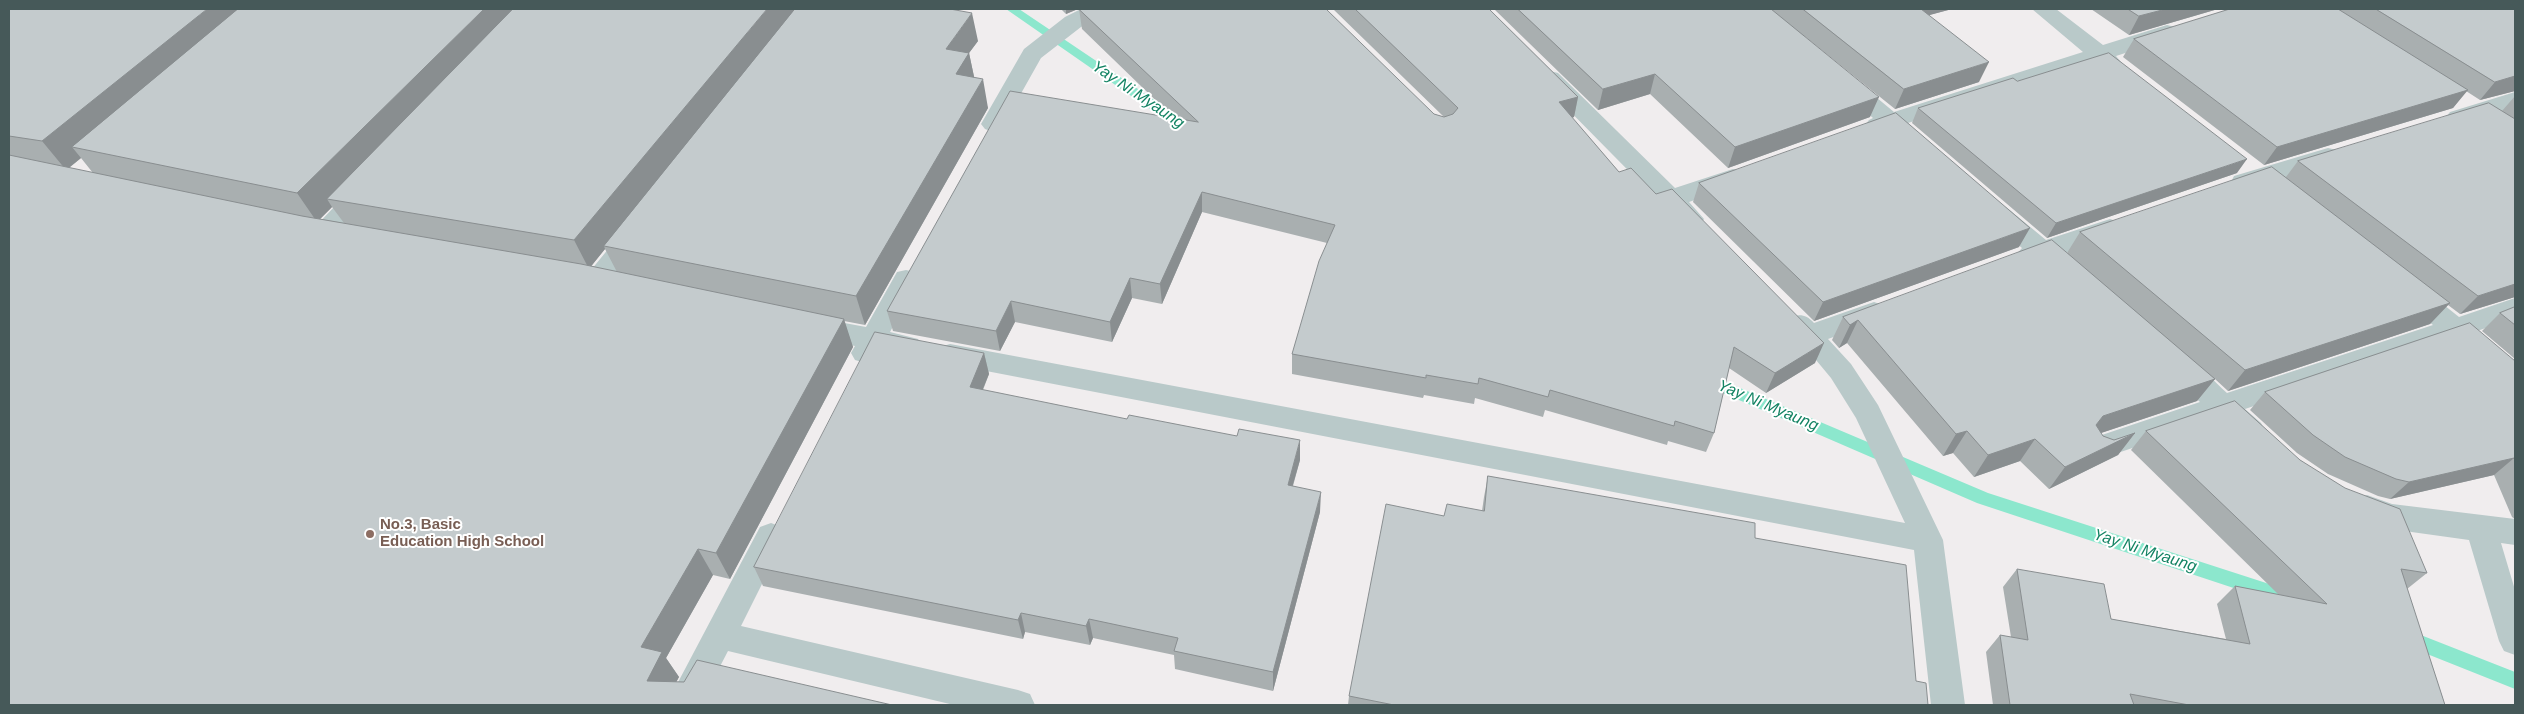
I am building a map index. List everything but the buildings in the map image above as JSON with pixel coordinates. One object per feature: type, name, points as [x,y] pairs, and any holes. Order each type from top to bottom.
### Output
[{"type":"street","points":[[984,140],[1032,54],[1073,22],[1096,9]]},
{"type":"street","points":[[2042,9],[2129,77]]},
{"type":"street","points":[[1854,133],[2190,25]]},
{"type":"street","points":[[1823,64],[1928,153]]},
{"type":"street","points":[[1537,65],[1706,233]]},
{"type":"street","points":[[2454,96],[2501,125]]},
{"type":"street","points":[[2440,123],[2515,99]]},
{"type":"street","points":[[2221,190],[2354,148]]},
{"type":"street","points":[[2236,159],[2282,195]]},
{"type":"street","points":[[1671,199],[1753,169]]},
{"type":"street","points":[[323,234],[377,177]]},
{"type":"street","points":[[1981,199],[2087,290]]},
{"type":"street","points":[[596,282],[652,212]]},
{"type":"street","points":[[2004,264],[2136,219]]},
{"type":"street","points":[[294,228],[352,239]]},
{"type":"street","points":[[855,374],[916,262]]},
{"type":"street","points":[[567,277],[625,288]]},
{"type":"street","points":[[2393,279],[2456,327],[2515,376]]},
{"type":"street","points":[[1810,335],[1893,305]]},
{"type":"street","points":[[1782,308],[1810,335],[1841,370],[1868,413],[1928,540],[1948,705]]},
{"type":"street","points":[[2097,448],[2515,308]]},
{"type":"street","points":[[787,322],[1928,540]]},
{"type":"street","points":[[2163,354],[2272,450]]},
{"type":"street","points":[[2347,499],[2390,516],[2515,532]]},
{"type":"street","points":[[683,705],[782,513]]},
{"type":"street","points":[[2481,529],[2515,640]]},
{"type":"street","points":[[719,635],[1018,705]]},
{"type":"waterway","name":"Yay Ni Myaung","points":[[1012,9],[1188,129]]},
{"type":"waterway","name":"Yay Ni Myaung","points":[[1707,380],[1983,498],[2294,600]]},
{"type":"waterway","name":"Yay Ni Myaung","points":[[2408,638],[2493,670],[2515,681]]},
{"type":"place","name":"No.3, Basic Education High School","points":[[370,534]]}]
